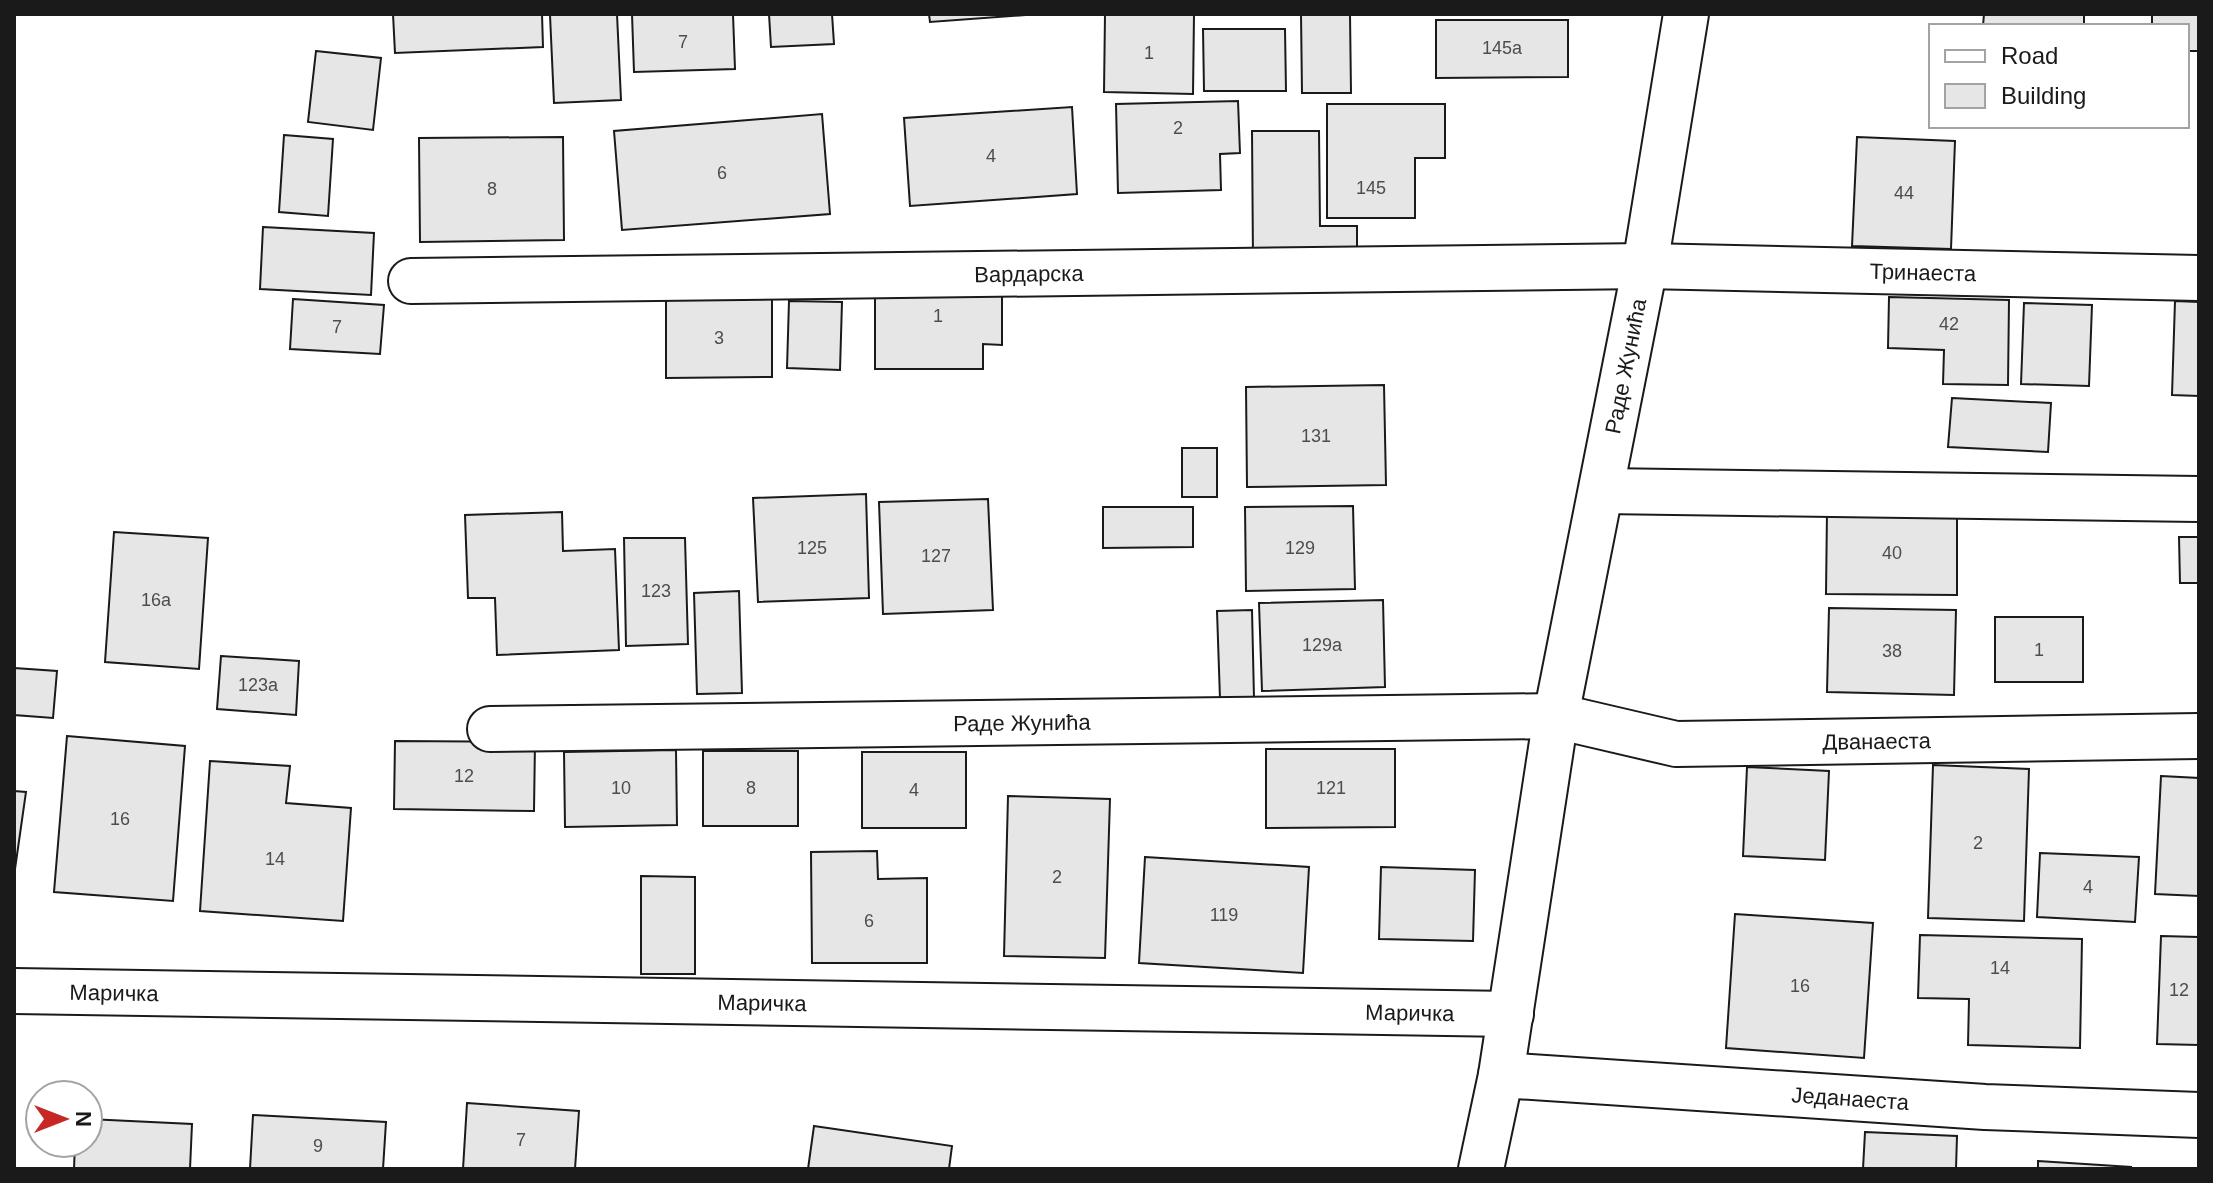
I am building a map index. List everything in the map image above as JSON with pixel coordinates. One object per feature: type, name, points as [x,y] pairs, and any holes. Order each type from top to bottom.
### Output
[{"type":"street","name":"Раде Жунића","points":[[1481,1169],[1501,1075],[1556,716],[1645,266],[1686,14]]},
{"type":"street","name":"Тринаеста","points":[[1645,266],[2199,278]]},
{"type":"street","name":"Вардарска","points":[[411,281],[1645,266]]},
{"type":"street","points":[[1602,491],[2199,499]]},
{"type":"street","name":"Раде Жунића","points":[[490,729],[1556,716]]},
{"type":"street","name":"Дванаеста","points":[[1556,716],[1676,744],[2199,736]]},
{"type":"street","name":"Маричка","points":[[14,991],[1511,1014]]},
{"type":"street","name":"Једанаеста","points":[[1501,1075],[1985,1107],[2199,1115]]},
{"type":"building","points":[[393,14],[542,14],[543,47],[395,53]]},
{"type":"building","points":[[617,14],[621,100],[554,103],[550,15]]},
{"type":"building","points":[[632,14],[733,14],[735,69],[634,72]]},
{"type":"building","points":[[769,14],[832,14],[834,44],[771,47]]},
{"type":"building","points":[[929,14],[1039,14],[930,22]]},
{"type":"building","points":[[1105,14],[1194,14],[1193,94],[1104,92]]},
{"type":"building","points":[[1301,14],[1350,14],[1351,93],[1302,93]]},
{"type":"building","points":[[1984,14],[2084,14],[2084,24],[1983,24]]},
{"type":"building","points":[[2152,14],[2199,14],[2199,51],[2189,51],[2189,24],[2152,24]]},
{"type":"building","points":[[1436,20],[1568,20],[1568,77],[1436,78]]},
{"type":"building","points":[[1203,29],[1285,29],[1286,91],[1204,91]]},
{"type":"building","points":[[316,51],[381,58],[373,130],[308,122]]},
{"type":"building","points":[[1238,101],[1240,153],[1220,154],[1221,190],[1118,193],[1116,104]]},
{"type":"building","points":[[1327,104],[1445,104],[1445,158],[1415,158],[1415,218],[1327,218]]},
{"type":"building","points":[[1072,107],[1077,194],[910,206],[904,118]]},
{"type":"building","points":[[822,114],[830,214],[622,230],[614,131]]},
{"type":"building","points":[[1252,131],[1319,131],[1320,226],[1357,226],[1357,259],[1253,260]]},
{"type":"building","points":[[284,135],[333,139],[328,216],[279,212]]},
{"type":"building","points":[[563,137],[564,240],[420,242],[419,138]]},
{"type":"building","points":[[1857,137],[1955,141],[1951,249],[1852,246]]},
{"type":"building","points":[[263,227],[374,233],[371,295],[260,289]]},
{"type":"building","points":[[875,288],[1002,288],[1002,345],[983,344],[983,369],[875,369]]},
{"type":"building","points":[[1889,297],[2009,300],[2008,385],[1943,384],[1944,350],[1888,348]]},
{"type":"building","points":[[772,298],[772,377],[666,378],[666,299]]},
{"type":"building","points":[[293,299],[384,305],[380,354],[290,349]]},
{"type":"building","points":[[789,301],[842,302],[840,370],[787,368]]},
{"type":"building","points":[[2175,301],[2199,302],[2199,396],[2172,395]]},
{"type":"building","points":[[2024,303],[2092,305],[2089,386],[2021,384]]},
{"type":"building","points":[[1384,385],[1386,485],[1247,487],[1246,387]]},
{"type":"building","points":[[1952,398],[2051,403],[2048,452],[1948,447]]},
{"type":"building","points":[[1182,448],[1217,448],[1217,497],[1182,497]]},
{"type":"building","points":[[866,494],[869,598],[758,602],[753,498]]},
{"type":"building","points":[[988,499],[993,610],[883,614],[879,502]]},
{"type":"building","points":[[1353,506],[1355,589],[1246,591],[1245,507]]},
{"type":"building","points":[[1103,507],[1193,507],[1193,547],[1103,548]]},
{"type":"building","points":[[1827,511],[1957,512],[1957,595],[1826,594]]},
{"type":"building","points":[[562,512],[563,551],[615,549],[619,650],[497,655],[495,598],[468,598],[465,515]]},
{"type":"building","points":[[114,532],[208,538],[199,669],[105,662]]},
{"type":"building","points":[[2179,537],[2199,537],[2199,583],[2180,583]]},
{"type":"building","points":[[624,538],[685,538],[688,644],[626,646]]},
{"type":"building","points":[[739,591],[742,693],[697,694],[694,593]]},
{"type":"building","points":[[1383,600],[1385,687],[1262,691],[1259,603]]},
{"type":"building","points":[[1829,608],[1956,610],[1954,695],[1827,692]]},
{"type":"building","points":[[1252,610],[1254,698],[1220,699],[1217,611]]},
{"type":"building","points":[[1995,617],[2083,617],[2083,682],[1995,682]]},
{"type":"building","points":[[221,656],[299,661],[296,715],[217,709]]},
{"type":"building","points":[[14,668],[57,671],[53,718],[14,715]]},
{"type":"building","points":[[67,736],[185,746],[173,901],[54,892]]},
{"type":"building","points":[[395,741],[535,742],[534,811],[394,809]]},
{"type":"building","points":[[1266,749],[1395,749],[1395,827],[1266,828]]},
{"type":"building","points":[[676,750],[677,825],[565,827],[564,752]]},
{"type":"building","points":[[703,751],[798,751],[798,826],[703,826]]},
{"type":"building","points":[[862,752],[966,752],[966,828],[862,828]]},
{"type":"building","points":[[210,761],[290,766],[286,803],[351,808],[343,921],[200,911]]},
{"type":"building","points":[[1933,765],[2029,769],[2024,921],[1928,918]]},
{"type":"building","points":[[1747,767],[1829,771],[1825,860],[1743,856]]},
{"type":"building","points":[[2161,776],[2199,778],[2199,896],[2155,894]]},
{"type":"building","points":[[14,791],[26,792],[14,876]]},
{"type":"building","points":[[1008,796],[1110,799],[1105,958],[1004,956]]},
{"type":"building","points":[[877,851],[878,879],[927,878],[927,963],[812,963],[811,852]]},
{"type":"building","points":[[2040,853],[2139,857],[2135,922],[2037,917]]},
{"type":"building","points":[[1145,857],[1309,867],[1303,973],[1139,963]]},
{"type":"building","points":[[1381,867],[1475,870],[1473,941],[1379,939]]},
{"type":"building","points":[[641,876],[695,877],[695,974],[641,974]]},
{"type":"building","points":[[1735,914],[1873,923],[1864,1058],[1726,1048]]},
{"type":"building","points":[[1920,935],[2082,939],[2080,1048],[1968,1045],[1969,999],[1918,998]]},
{"type":"building","points":[[2161,936],[2199,937],[2199,1045],[2157,1044]]},
{"type":"building","points":[[467,1103],[579,1111],[575,1169],[463,1169]]},
{"type":"building","points":[[253,1115],[386,1122],[383,1169],[250,1169]]},
{"type":"building","points":[[104,1120],[192,1124],[190,1169],[74,1169],[74,1159],[104,1159]]},
{"type":"building","points":[[814,1126],[952,1146],[949,1169],[808,1169]]},
{"type":"building","points":[[1865,1132],[1957,1136],[1956,1169],[1863,1169]]},
{"type":"building","points":[[2038,1161],[2131,1167],[2131,1169],[2038,1169]]}]
